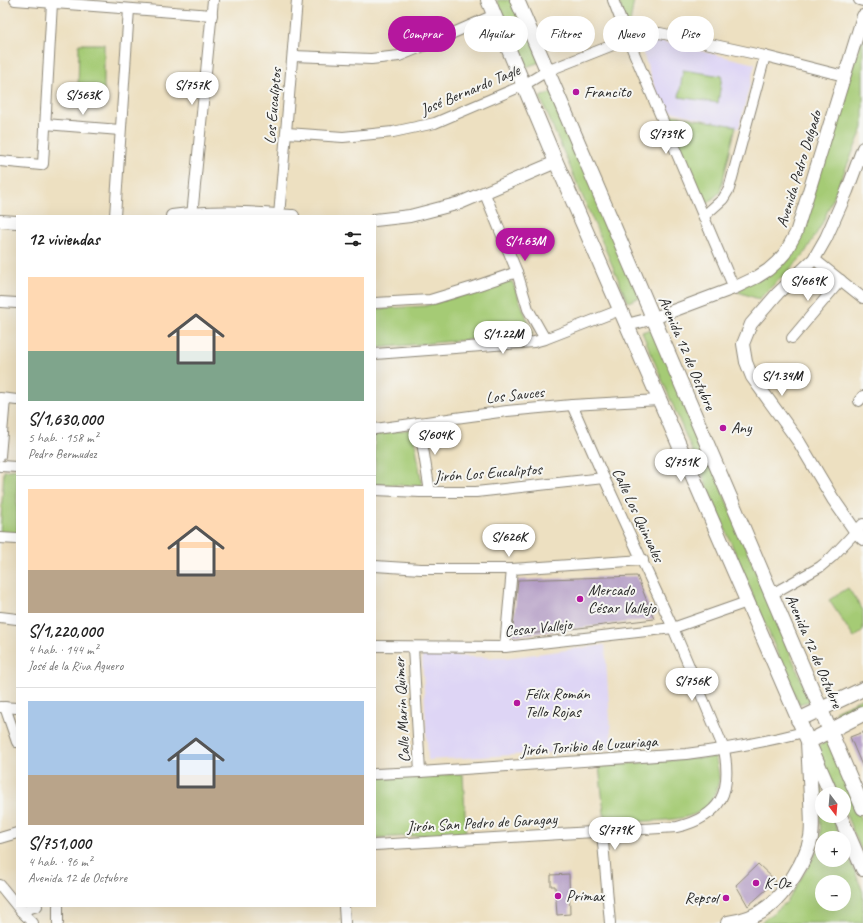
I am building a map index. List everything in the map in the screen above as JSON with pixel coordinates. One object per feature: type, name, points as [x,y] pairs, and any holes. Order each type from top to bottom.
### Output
[{"type":"main road","points":[[488,0],[556,162],[828,787]]},
{"type":"main road","name":"Avenida 12 de Octubre","points":[[517,0],[863,808]]},
{"type":"main road","points":[[728,923],[752,917],[768,907],[796,873],[805,857],[811,837],[812,816],[803,731],[820,710],[863,689]]},
{"type":"main road","points":[[803,731],[830,731],[863,714]]},
{"type":"main road","points":[[843,823],[862,865]]},
{"type":"street","points":[[15,0],[52,3],[96,3],[129,9],[212,15]]},
{"type":"street","points":[[213,0],[192,215],[227,212],[266,215]]},
{"type":"street","name":"Los Eucaliptos","points":[[279,215],[297,0]]},
{"type":"street","points":[[612,0],[619,16]]},
{"type":"street","points":[[859,0],[863,1]]},
{"type":"street","points":[[0,161],[42,165],[52,3]]},
{"type":"street","points":[[115,215],[129,9]]},
{"type":"street","points":[[293,56],[371,59],[399,56],[494,15]]},
{"type":"street","name":"Avenida Pedro Delgado","points":[[627,326],[654,318],[734,288],[768,270],[785,253],[794,238],[863,16]]},
{"type":"street","name":"José Bernardo Tagle","points":[[659,33],[765,56],[844,76]]},
{"type":"street","name":"José Bernardo Tagle","points":[[286,133],[343,137],[392,132],[435,123],[524,85],[548,71],[603,48]]},
{"type":"street","points":[[634,52],[734,288]]},
{"type":"street","points":[[704,216],[723,199],[729,189],[765,56]]},
{"type":"street","points":[[45,124],[120,130]]},
{"type":"street","points":[[772,594],[820,567],[861,532],[833,499],[799,442],[752,377],[746,362],[743,344],[751,324],[778,293],[814,259],[826,238],[844,198],[863,148]]},
{"type":"street","points":[[376,220],[426,213],[460,203],[556,162]]},
{"type":"street","points":[[484,194],[517,272],[528,309],[545,339]]},
{"type":"street","points":[[0,221],[16,222]]},
{"type":"street","points":[[814,259],[863,298]]},
{"type":"street","points":[[376,303],[430,300],[517,272]]},
{"type":"street","points":[[792,338],[841,280]]},
{"type":"street","points":[[0,302],[16,303]]},
{"type":"street","points":[[376,354],[534,342],[620,310]]},
{"type":"street","points":[[0,456],[3,398],[16,400]]},
{"type":"street","name":"Los Sauces","points":[[376,428],[506,411],[572,405],[660,400]]},
{"type":"street","name":"Calle Los Quinuales","points":[[572,405],[604,478],[643,560],[724,749]]},
{"type":"street","points":[[419,423],[430,492]]},
{"type":"street","points":[[0,466],[16,467]]},
{"type":"street","name":"Jirón Los Eucaliptos","points":[[376,490],[476,492],[604,478]]},
{"type":"street","points":[[0,538],[16,539]]},
{"type":"street","points":[[376,566],[421,569],[512,569],[643,560]]},
{"type":"street","points":[[505,647],[512,569]]},
{"type":"street","name":"Cesar Vallejo","points":[[376,646],[505,647],[673,628],[747,602]]},
{"type":"street","points":[[0,617],[16,619]]},
{"type":"street","name":"Calle Marin Quimer","points":[[413,647],[420,772]]},
{"type":"street","points":[[16,708],[3,707],[16,740]]},
{"type":"street","name":"Jirón Toribio de Luzuriaga","points":[[376,774],[686,754],[724,749],[784,737],[803,731]]},
{"type":"street","name":"Jirón San Pedro de Garagay","points":[[376,846],[677,827],[692,824],[705,817],[716,807],[723,796],[727,770],[724,749]]},
{"type":"street","points":[[602,831],[610,923]]},
{"type":"street","points":[[0,838],[16,833]]},
{"type":"street","points":[[1,887],[16,905]]},
{"type":"street","points":[[18,907],[33,923]]},
{"type":"street","points":[[21,911],[34,907]]},
{"type":"street","points":[[58,907],[58,923]]},
{"type":"street","points":[[344,907],[345,923]]},
{"type":"shaded area","points":[[659,41],[667,43],[667,52],[705,52],[755,64],[739,128],[662,109],[643,52],[659,52]]},
{"type":"shaded area","name":"Félix Román Tello Rojas","points":[[605,645],[612,749],[428,760],[422,655],[505,658]]},
{"type":"green space","points":[[497,0],[516,0],[523,16],[504,16]]},
{"type":"green space","points":[[618,0],[634,0],[631,16],[624,16]]},
{"type":"green space","points":[[528,27],[536,45],[536,52],[539,52],[543,61],[526,67],[520,52],[528,52]]},
{"type":"green space","points":[[863,35],[863,128],[822,224],[803,256],[759,299],[738,292],[799,239]]},
{"type":"green space","points":[[79,44],[104,44],[104,93],[78,93]]},
{"type":"green space","points":[[683,70],[722,76],[718,103],[679,97]]},
{"type":"green space","points":[[555,91],[641,297],[628,302],[540,97]]},
{"type":"green space","points":[[667,114],[736,126],[720,192],[704,207]]},
{"type":"green space","points":[[512,281],[533,334],[376,348],[376,309],[425,306]]},
{"type":"green space","points":[[654,328],[810,701],[799,704],[642,332]]},
{"type":"green space","points":[[413,429],[422,486],[376,484],[376,434]]},
{"type":"green space","points":[[16,469],[16,535],[0,534],[4,471]]},
{"type":"green space","points":[[848,588],[863,610],[863,631],[854,638],[829,600]]},
{"type":"green space","points":[[863,698],[863,710],[842,722],[835,711]]},
{"type":"green space","points":[[828,741],[847,787],[834,787],[817,747]]},
{"type":"green space","points":[[715,757],[719,773],[717,789],[706,807],[697,813],[666,820],[605,822],[599,766]]},
{"type":"green space","points":[[463,774],[466,833],[376,838],[376,778]]},
{"type":"green space","points":[[851,796],[863,825],[863,849],[861,850],[850,823],[851,823]]},
{"type":"green space","points":[[820,823],[835,823],[838,831],[821,831]]},
{"type":"green space","points":[[815,855],[815,867],[851,867],[851,862],[863,892],[863,923],[760,923],[787,902]]},
{"type":"building","name":"Mercado César Vallejo","points":[[637,576],[654,619],[512,636],[518,580]]},
{"type":"building","points":[[863,732],[863,768],[850,737]]},
{"type":"building","name":"K-Oz","points":[[758,864],[776,881],[748,906],[736,885]]},
{"type":"building","points":[[569,874],[570,914],[557,915],[555,886],[551,886],[551,875]]},
{"type":"place","name":"Francito","points":[[576,92]]},
{"type":"place","name":"Any","points":[[723,428]]},
{"type":"place","name":"Mercado César Vallejo","points":[[580,599]]},
{"type":"place","name":"Félix Román Tello Rojas","points":[[517,703]]},
{"type":"place","name":"K-Oz","points":[[756,883]]},
{"type":"place","name":"Primax","points":[[558,896]]},
{"type":"place","name":"Repsol","points":[[726,898]]}]
